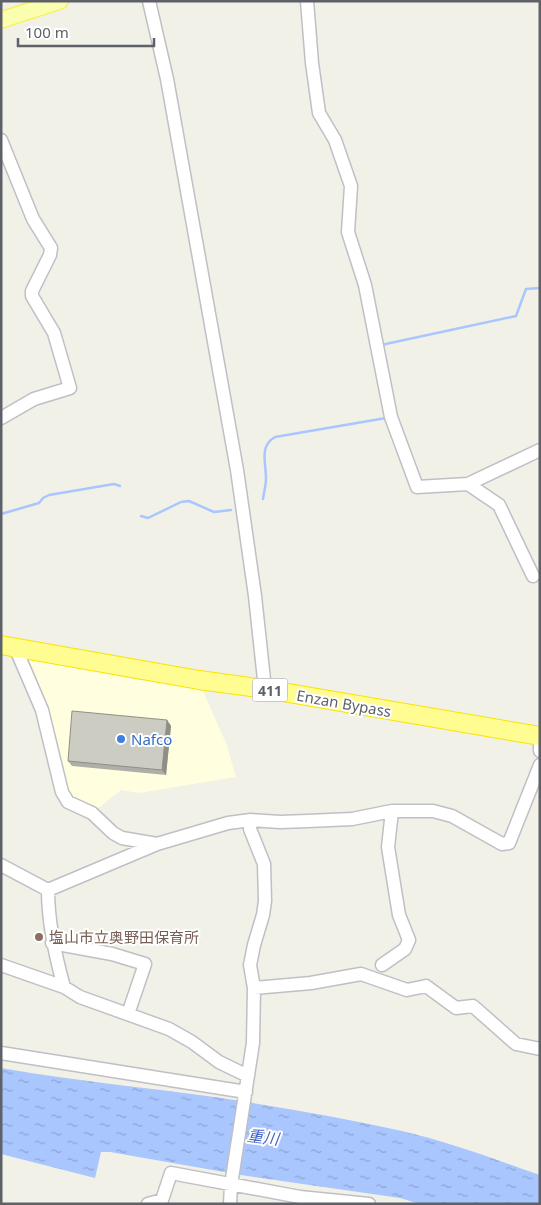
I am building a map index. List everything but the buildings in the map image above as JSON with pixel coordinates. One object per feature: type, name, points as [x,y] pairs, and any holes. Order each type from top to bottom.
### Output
[{"type":"highway","name":"Enzan Bypass","points":[[8,646],[540,739]]},
{"type":"main road","points":[[1,20],[60,1]]},
{"type":"street","points":[[149,1],[167,79],[237,470],[255,596],[265,690]]},
{"type":"street","points":[[307,1],[312,63],[319,113],[335,140],[351,186],[348,232],[365,285],[391,417],[417,487],[468,484],[540,450]]},
{"type":"street","points":[[1,140],[33,219],[51,248],[50,255],[32,291],[32,296],[54,333],[70,388],[34,399],[1,418]]},
{"type":"street","points":[[468,484],[499,505],[533,576]]},
{"type":"street","points":[[8,646],[42,710],[62,792],[68,802],[92,813],[113,833],[122,838],[157,844]]},
{"type":"street","points":[[48,890],[157,844],[228,823],[251,820],[280,822],[352,819],[392,811],[433,811],[452,816],[502,844],[509,843],[540,765]]},
{"type":"street","points":[[382,965],[405,949],[409,940],[399,915],[388,847],[392,811]]},
{"type":"street","points":[[230,1204],[231,1185],[254,1043],[254,988],[250,965],[263,915],[264,864],[250,829],[251,820]]},
{"type":"street","points":[[1,865],[48,890]]},
{"type":"street","points":[[48,890],[48,912],[52,943],[64,987]]},
{"type":"street","points":[[52,943],[112,954],[144,964],[128,1014]]},
{"type":"street","points":[[1,965],[64,987],[80,997],[169,1029],[192,1042],[219,1062],[248,1076]]},
{"type":"street","points":[[254,988],[361,974],[407,990],[426,986],[456,1008],[473,1006],[516,1044],[540,1049]]},
{"type":"street","points":[[1,1052],[246,1092]]},
{"type":"street","points":[[148,1204],[162,1200],[171,1173],[300,1197],[369,1204]]},
{"type":"shaded area","points":[[26,657],[133,679],[202,689],[226,743],[236,777],[139,793],[121,790],[92,813],[68,802]]},
{"type":"water","name":"重川","points":[[1,1068],[253,1103],[347,1119],[420,1135],[540,1175],[540,1204],[420,1204],[400,1198],[241,1175],[110,1152],[101,1152],[95,1178],[1,1154]]},
{"type":"waterway","points":[[381,345],[516,316],[526,289],[540,288]]},
{"type":"waterway","points":[[263,499],[266,481],[264,455],[267,445],[275,437],[386,418]]},
{"type":"waterway","points":[[1,514],[39,503],[49,495],[114,484],[120,486]]},
{"type":"waterway","points":[[141,516],[148,518],[181,502],[189,501],[214,512],[231,510]]},
{"type":"place","name":"Nafco","points":[[121,739]]},
{"type":"place","name":"塩山市立奥野田保育所","points":[[39,937]]}]
